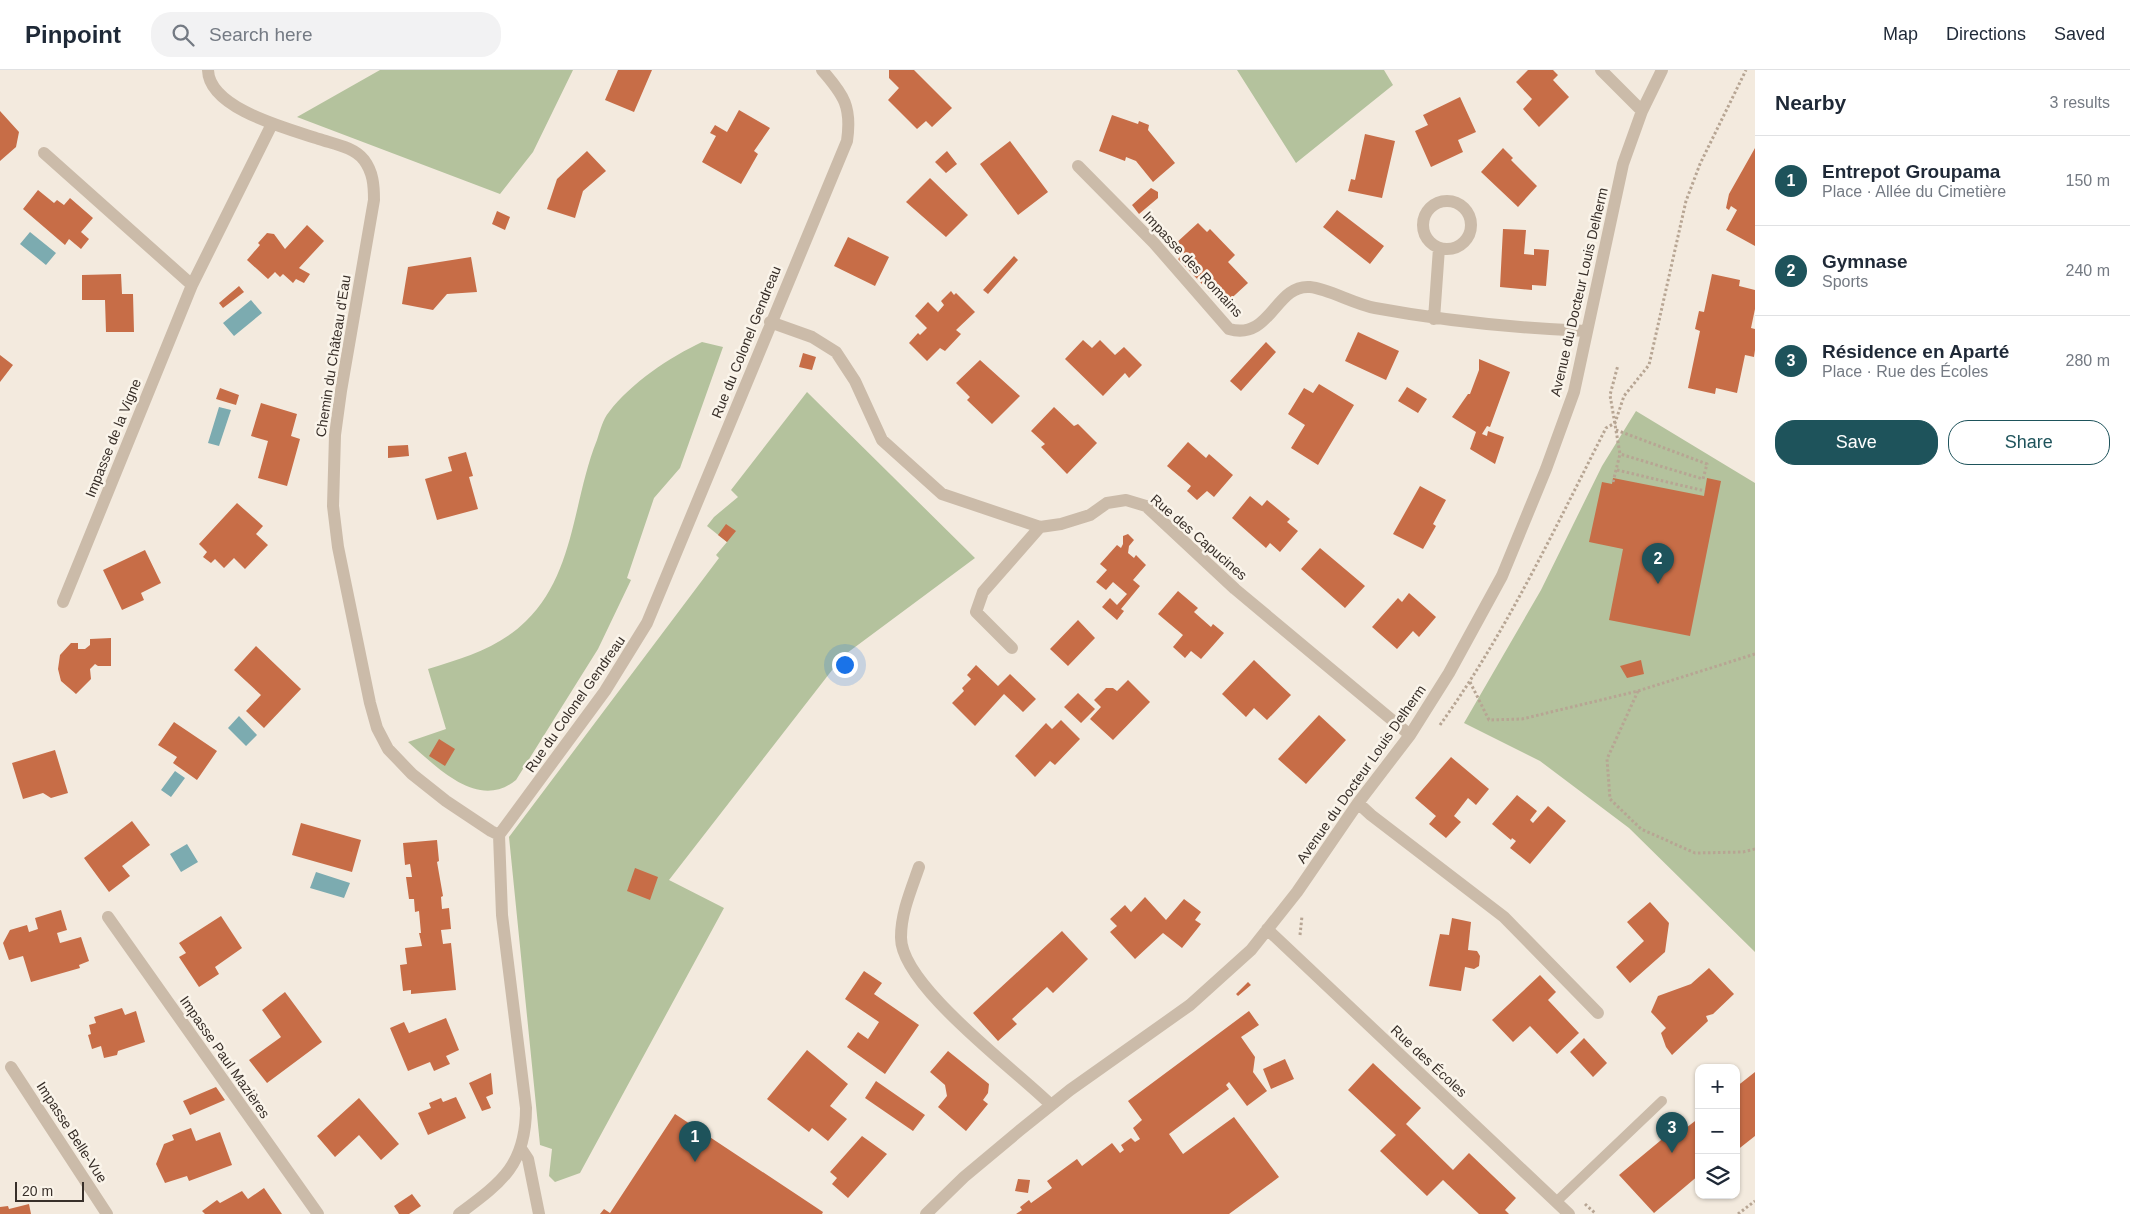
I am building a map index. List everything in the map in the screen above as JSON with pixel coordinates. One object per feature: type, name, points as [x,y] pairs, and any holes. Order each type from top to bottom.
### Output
[{"type":"street","name":"Chemin du Château d'Eau","points":[[208,70],[208,77],[216,92],[231,104],[272,124],[348,148],[363,158],[370,170],[374,184],[374,200],[335,435],[333,506],[338,547],[358,650],[378,728],[388,749],[412,774],[446,801],[499,835]]},
{"type":"street","name":"Rue du Colonel Gendreau","points":[[499,835],[605,691],[647,623],[770,322],[847,141],[848,110],[843,96],[822,70]]},
{"type":"street","points":[[1601,70],[1642,111]]},
{"type":"street","name":"Avenue du Docteur Louis Delherm","points":[[926,1214],[964,1176],[1051,1106],[1190,1005],[1251,950],[1296,892],[1358,803],[1410,735],[1449,673],[1502,576],[1546,470],[1574,392],[1623,164],[1642,111],[1662,70]]},
{"type":"street","name":"Impasse de la Vigne","points":[[63,602],[192,285],[272,124]]},
{"type":"street","points":[[44,153],[192,285]]},
{"type":"street","name":"Impasse des Romains","points":[[1078,166],[1154,243],[1230,329],[1242,333],[1254,330],[1295,288],[1310,287],[1366,306],[1434,319],[1586,331]]},
{"type":"street","points":[[1434,319],[1439,248]]},
{"type":"street","name":"Rue des Capucines","points":[[770,322],[812,338],[836,352],[855,381],[882,440],[942,494],[1040,526],[1061,524],[1090,515],[1107,503],[1126,500],[1146,506],[1235,589],[1410,735]]},
{"type":"street","points":[[1012,648],[976,612],[983,592],[1040,526]]},
{"type":"street","points":[[1358,803],[1504,917],[1598,1013]]},
{"type":"street","points":[[459,1214],[485,1195],[503,1177],[522,1150],[526,1130],[526,1108],[502,915],[499,835]]},
{"type":"street","points":[[919,867],[903,911],[900,939],[904,957],[919,980],[946,1009],[1051,1106]]},
{"type":"street","name":"Impasse Paul Mazières","points":[[108,917],[318,1214]]},
{"type":"street","name":"Rue des Écoles","points":[[1267,929],[1569,1214]]},
{"type":"street","name":"Impasse Belle-Vue","points":[[11,1066],[107,1214]]},
{"type":"street","points":[[522,1150],[528,1160],[539,1214]]},
{"type":"lane","points":[[1556,1202],[1662,1101]]},
{"type":"path","points":[[1613,482],[1620,454],[1610,395],[1618,365]]},
{"type":"path","points":[[1616,430],[1707,464],[1703,478],[1620,454]]},
{"type":"path","points":[[1617,470],[1705,491]]},
{"type":"path","points":[[1449,673],[1471,682],[1489,720],[1522,718],[1638,690],[1755,654]]},
{"type":"path","points":[[1638,690],[1607,759],[1610,799],[1641,829],[1694,853],[1743,852],[1755,849]]},
{"type":"path","points":[[1738,1214],[1755,1201]]},
{"type":"green space","points":[[380,70],[573,70],[533,152],[500,194],[297,117]]},
{"type":"green space","points":[[1237,70],[1384,70],[1393,85],[1296,163]]},
{"type":"green space","points":[[702,342],[723,347],[680,468],[654,498],[627,578],[631,580],[598,649],[516,780],[502,788],[487,791],[459,782],[432,763],[408,742],[446,729],[428,669],[480,651],[504,638],[526,621],[542,602],[564,559],[589,463],[607,415],[618,401],[640,381],[677,355]]},
{"type":"green space","points":[[807,392],[975,558],[843,656],[669,880],[724,908],[580,1173],[555,1182],[549,1176],[552,1149],[540,1145],[509,837],[719,558],[716,555],[727,542],[707,526],[714,517],[738,497],[731,490]]},
{"type":"green space","points":[[1636,411],[1755,483],[1755,952],[1629,828],[1540,761],[1464,723],[1541,590],[1602,466]]},
{"type":"water","points":[[30,232],[56,253],[46,265],[20,244]]},
{"type":"water","points":[[251,300],[262,313],[234,336],[223,323]]},
{"type":"water","points":[[219,407],[231,410],[219,446],[208,443]]},
{"type":"water","points":[[239,716],[257,735],[246,746],[228,728]]},
{"type":"water","points":[[175,771],[185,778],[171,797],[161,790]]},
{"type":"water","points":[[187,844],[198,862],[181,872],[170,854]]},
{"type":"water","points":[[316,872],[350,883],[344,898],[310,888]]},
{"type":"building","points":[[618,70],[652,70],[634,112],[605,100]]},
{"type":"building","points":[[889,70],[914,70],[952,108],[932,127],[926,121],[917,129],[888,100],[899,88],[889,78]]},
{"type":"building","points":[[1528,70],[1553,70],[1558,75],[1553,80],[1569,97],[1539,127],[1523,109],[1532,99],[1516,82]]},
{"type":"building","points":[[1460,97],[1476,132],[1458,140],[1463,152],[1431,167],[1415,131],[1428,125],[1423,115]]},
{"type":"building","points":[[739,110],[770,128],[754,151],[758,154],[741,184],[702,162],[716,136],[710,133],[715,125],[727,132]]},
{"type":"building","points":[[0,111],[19,132],[16,147],[0,161]]},
{"type":"building","points":[[1112,115],[1138,124],[1139,121],[1149,125],[1148,130],[1175,163],[1153,182],[1136,161],[1126,157],[1125,161],[1099,151]]},
{"type":"building","points":[[1365,134],[1395,141],[1382,198],[1348,191],[1351,179],[1355,180]]},
{"type":"building","points":[[1010,141],[1048,192],[1018,215],[980,164]]},
{"type":"building","points":[[1503,148],[1513,158],[1511,160],[1537,186],[1518,207],[1481,172]]},
{"type":"building","points":[[1755,148],[1755,246],[1726,230],[1737,210],[1731,206],[1729,210],[1726,208],[1729,194]]},
{"type":"building","points":[[587,151],[606,171],[583,191],[575,218],[547,209],[557,179]]},
{"type":"building","points":[[947,151],[957,164],[946,173],[935,162]]},
{"type":"building","points":[[930,178],[968,215],[946,237],[906,202]]},
{"type":"building","points":[[1151,188],[1158,192],[1158,198],[1139,214],[1132,205]]},
{"type":"building","points":[[38,190],[54,203],[57,200],[64,205],[70,198],[93,218],[81,232],[89,239],[81,249],[69,239],[65,245],[23,209]]},
{"type":"building","points":[[1337,210],[1384,246],[1370,264],[1323,227]]},
{"type":"building","points":[[497,211],[510,217],[505,230],[492,224]]},
{"type":"building","points":[[1198,223],[1207,232],[1210,229],[1235,255],[1228,262],[1248,283],[1223,306],[1178,259],[1184,253],[1175,244]]},
{"type":"building","points":[[307,225],[324,241],[299,268],[310,274],[304,283],[296,279],[293,283],[283,274],[280,277],[275,272],[268,279],[247,260],[260,245],[258,243],[267,233],[274,234],[285,249]]},
{"type":"building","points":[[1503,229],[1526,230],[1524,254],[1534,255],[1534,249],[1549,250],[1546,286],[1532,285],[1532,290],[1500,287]]},
{"type":"building","points":[[848,237],[889,257],[875,286],[834,266]]},
{"type":"building","points":[[1014,256],[1018,260],[988,294],[983,290]]},
{"type":"building","points":[[471,257],[477,292],[447,294],[433,310],[402,304],[408,267]]},
{"type":"building","points":[[121,274],[122,294],[133,294],[134,332],[106,332],[105,300],[82,300],[82,275]]},
{"type":"building","points":[[1712,274],[1740,280],[1739,286],[1755,290],[1755,309],[1751,328],[1755,329],[1754,357],[1745,355],[1737,393],[1716,388],[1715,394],[1688,388],[1700,331],[1695,329],[1699,311],[1704,312]]},
{"type":"building","points":[[239,286],[244,292],[223,308],[219,303]]},
{"type":"building","points":[[951,291],[954,295],[956,293],[975,312],[956,330],[961,334],[945,351],[940,348],[927,361],[909,343],[918,333],[920,335],[927,328],[915,316],[928,302],[938,312],[944,305],[941,301]]},
{"type":"building","points":[[1358,332],[1399,351],[1386,380],[1345,361]]},
{"type":"building","points":[[1083,340],[1092,348],[1100,340],[1115,355],[1124,347],[1142,365],[1129,378],[1125,373],[1103,396],[1065,359]]},
{"type":"building","points":[[1266,342],[1276,352],[1241,391],[1230,381]]},
{"type":"building","points":[[803,353],[816,357],[812,370],[799,367]]},
{"type":"building","points":[[0,355],[13,365],[0,382]]},
{"type":"building","points":[[1479,359],[1510,372],[1490,427],[1487,426],[1482,434],[1487,436],[1488,431],[1504,437],[1495,464],[1470,449],[1476,432],[1452,417],[1468,394],[1470,394],[1479,370]]},
{"type":"building","points":[[980,360],[1020,396],[992,424],[967,400],[970,397],[956,383]]},
{"type":"building","points":[[1319,384],[1354,405],[1318,465],[1291,448],[1305,425],[1288,414],[1304,388],[1313,393]]},
{"type":"building","points":[[1407,387],[1427,399],[1418,413],[1398,401]]},
{"type":"building","points":[[220,388],[239,395],[236,405],[216,399]]},
{"type":"building","points":[[261,403],[297,414],[291,436],[300,439],[287,486],[258,478],[268,441],[251,436]]},
{"type":"building","points":[[1054,407],[1074,426],[1078,424],[1097,443],[1067,474],[1041,447],[1045,444],[1031,431]]},
{"type":"building","points":[[1188,442],[1206,458],[1209,454],[1233,475],[1214,497],[1207,491],[1197,500],[1187,491],[1191,486],[1167,466]]},
{"type":"building","points":[[408,445],[409,456],[388,458],[388,446]]},
{"type":"building","points":[[466,452],[473,476],[469,477],[478,509],[437,520],[425,479],[452,471],[448,457]]},
{"type":"building","points":[[1613,478],[1704,496],[1707,478],[1721,481],[1690,636],[1609,620],[1623,549],[1589,542],[1602,482],[1612,484]]},
{"type":"building","points":[[1420,486],[1446,500],[1433,524],[1436,526],[1423,549],[1393,534]]},
{"type":"building","points":[[1250,496],[1262,506],[1267,500],[1290,519],[1287,522],[1298,531],[1280,552],[1270,543],[1266,548],[1232,518]]},
{"type":"building","points":[[237,503],[263,526],[256,534],[268,545],[245,569],[234,558],[224,568],[215,559],[211,563],[203,557],[207,552],[199,544]]},
{"type":"building","points":[[726,524],[736,531],[727,542],[718,535]]},
{"type":"building","points":[[1128,534],[1134,540],[1129,546],[1128,553],[1134,558],[1136,555],[1146,565],[1133,580],[1140,586],[1121,609],[1124,611],[1117,620],[1102,607],[1110,598],[1117,605],[1127,594],[1113,582],[1106,590],[1096,582],[1107,570],[1100,564],[1117,545],[1121,548],[1123,536]]},
{"type":"building","points":[[1320,548],[1365,586],[1345,608],[1301,569]]},
{"type":"building","points":[[145,550],[161,583],[141,593],[144,600],[122,610],[103,570]]},
{"type":"building","points":[[1178,591],[1198,608],[1194,612],[1211,627],[1213,624],[1224,633],[1201,659],[1191,651],[1185,658],[1173,647],[1183,635],[1158,614]]},
{"type":"building","points":[[1409,593],[1436,617],[1419,637],[1413,631],[1397,649],[1372,627],[1398,598],[1402,602]]},
{"type":"building","points":[[1078,620],[1095,638],[1068,666],[1050,649]]},
{"type":"building","points":[[111,638],[111,666],[98,666],[95,664],[90,669],[91,679],[76,694],[61,681],[58,669],[60,655],[71,643],[78,643],[78,649],[85,649],[90,645],[90,639]]},
{"type":"building","points":[[256,646],[301,689],[264,728],[246,711],[261,695],[234,670]]},
{"type":"building","points":[[1254,660],[1291,695],[1267,720],[1254,708],[1246,717],[1222,694]]},
{"type":"building","points":[[1641,660],[1644,674],[1627,678],[1620,666]]},
{"type":"building","points":[[976,665],[998,686],[1010,674],[1036,699],[1023,712],[1004,694],[975,726],[952,703],[964,691],[962,688],[971,679],[967,675]]},
{"type":"building","points":[[1128,680],[1150,702],[1113,740],[1090,719],[1101,707],[1094,700],[1106,688],[1113,688],[1117,691]]},
{"type":"building","points":[[1078,693],[1095,709],[1081,723],[1064,707]]},
{"type":"building","points":[[1319,715],[1346,740],[1306,784],[1278,759]]},
{"type":"building","points":[[1061,720],[1080,739],[1055,765],[1050,761],[1035,777],[1015,756],[1046,723],[1052,729]]},
{"type":"building","points":[[174,722],[217,751],[197,780],[173,763],[177,757],[158,745]]},
{"type":"building","points":[[439,739],[455,749],[445,766],[429,756]]},
{"type":"building","points":[[55,750],[68,793],[51,798],[43,793],[23,799],[12,763]]},
{"type":"building","points":[[1451,757],[1489,789],[1476,805],[1468,798],[1454,816],[1461,822],[1446,838],[1429,824],[1436,816],[1415,798]]},
{"type":"building","points":[[1517,795],[1537,811],[1530,820],[1533,823],[1548,806],[1566,821],[1530,864],[1510,848],[1516,841],[1512,838],[1511,840],[1492,824]]},
{"type":"building","points":[[132,821],[150,845],[122,866],[130,876],[109,892],[84,858]]},
{"type":"building","points":[[301,823],[361,840],[352,872],[292,855]]},
{"type":"building","points":[[437,840],[439,861],[437,862],[443,896],[441,897],[442,909],[449,908],[451,929],[441,930],[443,944],[451,943],[456,990],[411,994],[411,990],[403,991],[400,965],[407,964],[405,948],[422,946],[419,933],[421,933],[419,911],[415,912],[414,899],[409,899],[406,877],[412,877],[410,864],[405,865],[403,843]]},
{"type":"building","points":[[635,868],[658,877],[650,900],[627,891]]},
{"type":"building","points":[[1145,897],[1166,920],[1184,899],[1201,912],[1195,920],[1201,924],[1182,948],[1163,933],[1135,959],[1110,932],[1117,926],[1110,919],[1125,905],[1131,912]]},
{"type":"building","points":[[1650,902],[1669,923],[1665,952],[1630,983],[1616,967],[1644,941],[1627,922]]},
{"type":"building","points":[[61,910],[67,930],[57,933],[60,943],[81,937],[89,961],[79,965],[80,968],[31,982],[23,956],[9,960],[3,943],[10,930],[27,925],[29,932],[38,929],[35,918]]},
{"type":"building","points":[[221,916],[242,948],[215,967],[219,974],[199,987],[179,957],[186,953],[179,943]]},
{"type":"building","points":[[1452,918],[1471,922],[1468,950],[1477,951],[1480,956],[1479,966],[1474,969],[1465,967],[1461,991],[1429,986],[1440,934],[1449,935]]},
{"type":"building","points":[[1062,931],[1088,959],[1053,993],[1047,987],[1012,1019],[1017,1024],[998,1041],[973,1013]]},
{"type":"building","points":[[1709,968],[1734,994],[1713,1014],[1706,1016],[1708,1021],[1672,1055],[1666,1047],[1661,1033],[1666,1028],[1651,1012],[1658,996],[1691,984]]},
{"type":"building","points":[[864,971],[882,983],[874,994],[919,1025],[885,1074],[847,1047],[858,1032],[868,1039],[879,1022],[845,999]]},
{"type":"building","points":[[1540,975],[1556,992],[1548,1000],[1579,1033],[1557,1054],[1530,1026],[1513,1042],[1492,1020]]},
{"type":"building","points":[[1248,982],[1251,985],[1238,996],[1236,994]]},
{"type":"building","points":[[285,992],[322,1042],[267,1083],[249,1060],[281,1037],[262,1010]]},
{"type":"building","points":[[122,1008],[125,1015],[136,1011],[145,1042],[118,1051],[117,1055],[104,1058],[101,1046],[92,1049],[88,1035],[91,1034],[89,1025],[96,1023],[94,1017]]},
{"type":"building","points":[[1249,1011],[1259,1025],[1241,1037],[1255,1057],[1253,1072],[1267,1091],[1247,1106],[1229,1082],[1226,1085],[1229,1089],[1169,1134],[1183,1154],[1234,1117],[1279,1177],[1229,1214],[1016,1214],[1022,1210],[1020,1207],[1029,1200],[1031,1203],[1052,1188],[1047,1181],[1077,1159],[1082,1166],[1112,1143],[1120,1153],[1124,1150],[1121,1145],[1131,1138],[1135,1142],[1140,1139],[1133,1128],[1142,1120],[1128,1101]]},
{"type":"building","points":[[446,1018],[459,1050],[446,1056],[450,1064],[434,1071],[430,1062],[408,1071],[390,1028],[404,1022],[409,1033]]},
{"type":"building","points":[[1584,1038],[1607,1063],[1593,1077],[1570,1052]]},
{"type":"building","points":[[807,1050],[848,1084],[830,1106],[847,1119],[828,1141],[812,1128],[809,1132],[767,1099]]},
{"type":"building","points":[[948,1051],[989,1084],[988,1093],[983,1100],[988,1104],[966,1131],[938,1107],[947,1096],[945,1085],[930,1072]]},
{"type":"building","points":[[1285,1059],[1294,1079],[1271,1089],[1263,1069]]},
{"type":"building","points":[[1373,1063],[1421,1108],[1406,1124],[1453,1170],[1469,1153],[1516,1198],[1505,1210],[1509,1214],[1479,1214],[1443,1180],[1427,1196],[1380,1151],[1396,1135],[1348,1090]]},
{"type":"building","points":[[1755,1072],[1755,1136],[1740,1148],[1740,1109],[1740,1084]]},
{"type":"building","points":[[491,1073],[493,1094],[486,1097],[491,1108],[482,1111],[469,1083]]},
{"type":"building","points":[[876,1081],[925,1115],[913,1131],[865,1098]]},
{"type":"building","points":[[216,1087],[225,1100],[190,1115],[183,1101]]},
{"type":"building","points":[[456,1097],[466,1118],[428,1135],[418,1113],[431,1108],[429,1103],[441,1098],[443,1102]]},
{"type":"building","points":[[359,1098],[399,1144],[381,1160],[359,1135],[335,1157],[317,1136]]},
{"type":"building","points":[[675,1114],[823,1212],[822,1214],[600,1214],[604,1209],[610,1213]]},
{"type":"building","points":[[1695,1121],[1695,1178],[1654,1213],[1619,1175],[1678,1126],[1682,1131]]},
{"type":"building","points":[[191,1128],[196,1141],[220,1132],[232,1165],[189,1181],[187,1176],[165,1183],[156,1164],[164,1144],[174,1140],[172,1135]]},
{"type":"building","points":[[862,1136],[887,1154],[848,1198],[832,1184],[837,1178],[830,1172]]},
{"type":"building","points":[[1018,1179],[1030,1180],[1028,1193],[1015,1191]]},
{"type":"building","points":[[264,1188],[282,1214],[205,1214],[202,1211],[217,1200],[220,1203],[242,1191],[248,1199]]},
{"type":"building","points":[[412,1194],[421,1206],[409,1214],[399,1214],[394,1206]]},
{"type":"building","points":[[29,1204],[31,1214],[0,1214],[0,1207],[8,1206],[9,1209]]},
{"type":"place","name":"Gymnase","points":[[1658,584]]},
{"type":"place","name":"Résidence en Aparté","points":[[1672,1153]]},
{"type":"place","name":"Entrepot Groupama","points":[[695,1162]]}]
